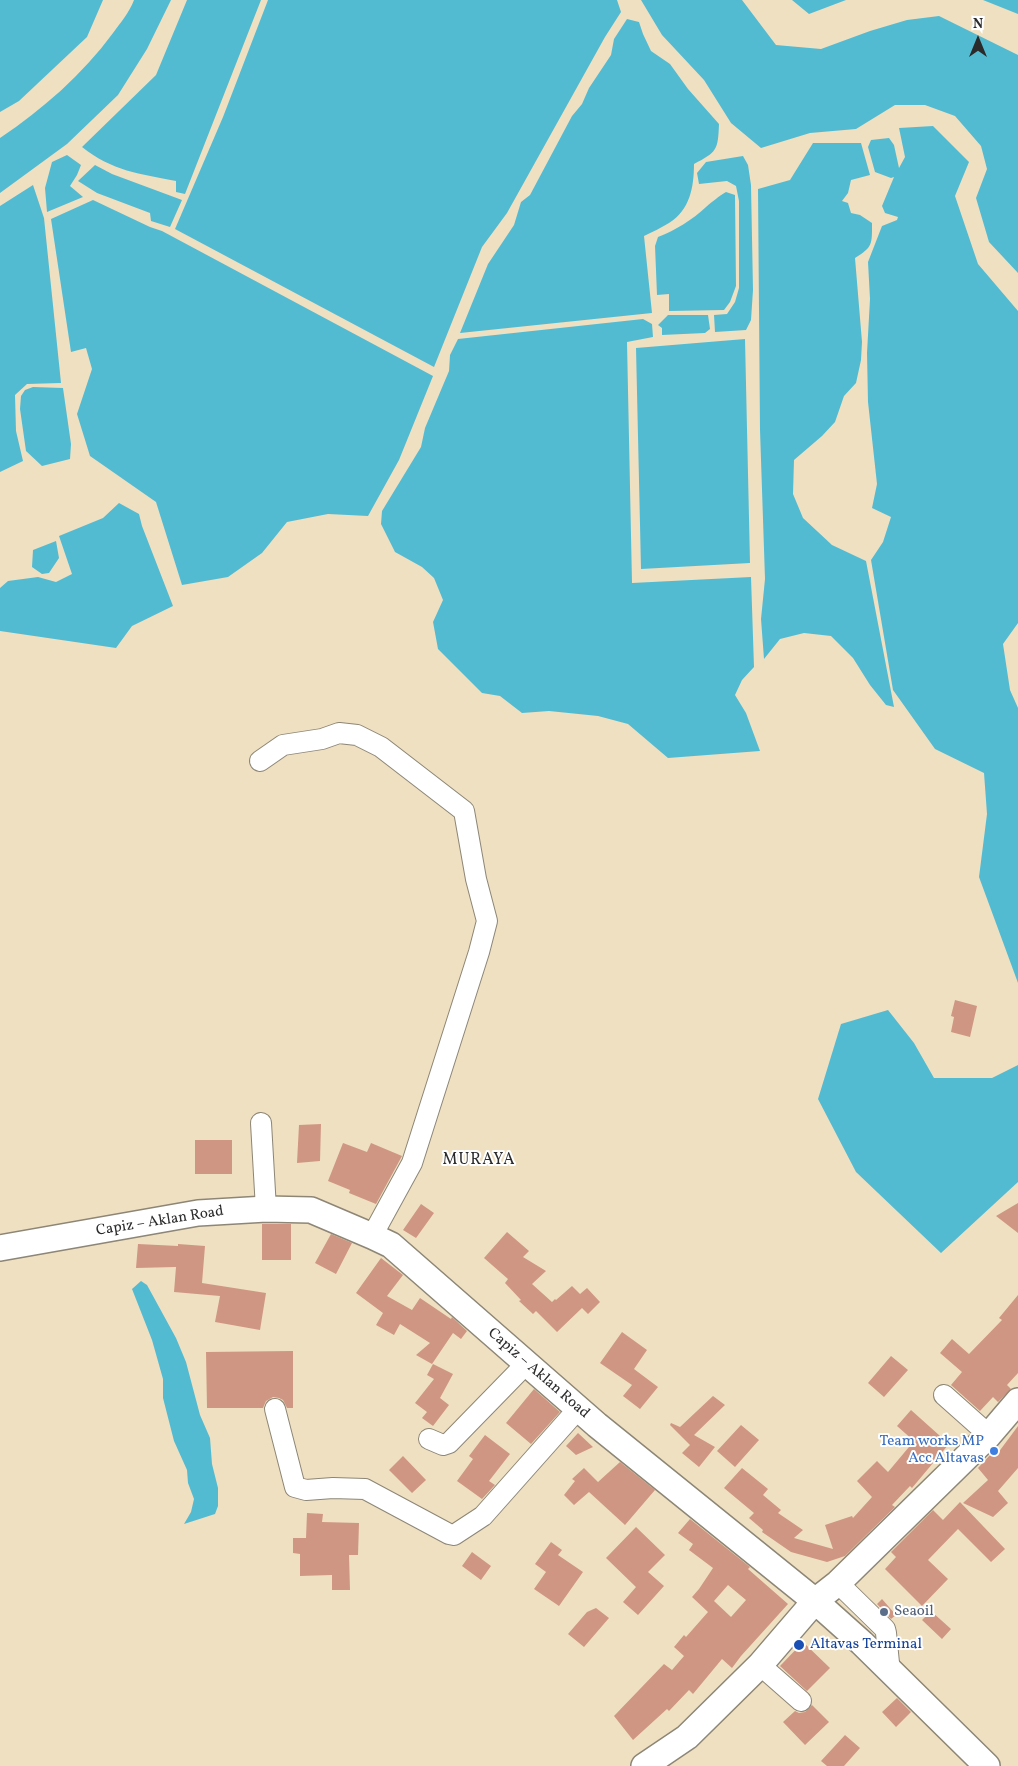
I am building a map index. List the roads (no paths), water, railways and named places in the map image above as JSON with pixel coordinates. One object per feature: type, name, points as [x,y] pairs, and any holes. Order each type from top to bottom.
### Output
[{"type":"main road","name":"Capiz – Aklan Road","points":[[0,1248],[198,1213],[266,1209],[311,1210],[391,1245],[578,1409],[816,1601],[862,1643],[890,1673],[987,1766]]},
{"type":"main road","points":[[644,1766],[687,1737],[760,1664],[816,1601],[838,1583],[989,1435],[1018,1401]]},
{"type":"street","points":[[260,761],[283,745],[322,739],[339,733],[357,735],[381,748],[464,811],[476,879],[487,921],[412,1163],[372,1236]]},
{"type":"street","points":[[261,1123],[266,1209]]},
{"type":"street","points":[[429,1439],[443,1444],[449,1443],[526,1364]]},
{"type":"street","points":[[944,1395],[989,1435]]},
{"type":"street","points":[[275,1409],[294,1487],[306,1490],[333,1488],[366,1489],[454,1535],[483,1516],[578,1409]]},
{"type":"street","points":[[838,1583],[884,1629],[890,1673]]},
{"type":"street","points":[[760,1664],[800,1701]]},
{"type":"water","points":[[0,0],[103,0],[87,37],[19,101],[0,112]]},
{"type":"water","points":[[134,0],[171,0],[147,49],[118,95],[67,144],[0,193],[0,138],[46,103],[75,77],[113,33]]},
{"type":"water","points":[[187,0],[261,0],[185,194],[176,192],[176,181],[115,166],[82,147],[156,75]]},
{"type":"water","points":[[268,0],[617,0],[621,12],[605,37],[507,213],[482,247],[434,367],[175,229],[223,117]]},
{"type":"water","points":[[641,0],[742,0],[776,45],[821,49],[907,20],[939,16],[1018,55],[1018,273],[989,242],[976,198],[987,169],[981,146],[955,116],[925,105],[895,105],[856,129],[810,133],[761,148],[731,123],[704,80],[662,35]]},
{"type":"water","points":[[792,0],[846,0],[809,14]]},
{"type":"water","points":[[983,0],[1018,0],[1018,14]]},
{"type":"water","points":[[627,19],[639,22],[651,51],[670,64],[688,89],[719,124],[718,140],[715,149],[712,153],[694,164],[692,189],[682,212],[669,223],[644,236],[652,313],[460,333],[488,264],[514,225],[521,202],[530,195],[572,116],[582,104],[589,88],[611,55],[614,39]]},
{"type":"water","points":[[933,126],[969,162],[955,196],[978,264],[1018,311],[1018,623],[1003,644],[1010,690],[1018,708],[1018,983],[979,877],[987,814],[984,773],[935,749],[893,690],[871,560],[883,542],[891,517],[872,508],[877,484],[868,402],[867,353],[870,299],[868,262],[882,226],[897,220],[898,217],[885,213],[882,206],[894,177],[891,178],[875,172],[868,147],[871,140],[889,138],[894,145],[899,168],[905,157],[899,128]]},
{"type":"water","points":[[813,143],[861,143],[870,175],[851,180],[848,193],[842,201],[848,203],[851,213],[860,215],[872,223],[872,236],[868,248],[855,258],[862,342],[861,360],[856,383],[844,396],[835,422],[794,460],[793,494],[803,518],[832,545],[866,561],[894,707],[886,705],[870,685],[853,658],[831,636],[804,633],[780,639],[764,659],[761,619],[765,579],[760,430],[758,189],[790,180]]},
{"type":"water","points":[[67,155],[81,165],[70,186],[83,197],[47,212],[45,188],[52,162]]},
{"type":"water","points":[[743,156],[748,165],[751,185],[753,290],[751,320],[746,330],[715,332],[714,315],[727,314],[735,302],[739,288],[739,201],[736,186],[727,181],[699,184],[697,173],[706,162]]},
{"type":"water","points":[[95,165],[112,174],[182,200],[170,227],[151,221],[150,213],[97,193],[78,181]]},
{"type":"water","points":[[33,185],[44,218],[61,383],[27,384],[15,395],[16,431],[23,461],[0,472],[0,206]]},
{"type":"water","points":[[726,192],[735,195],[736,286],[730,302],[724,310],[669,311],[669,294],[657,295],[655,246],[658,237],[689,220]]},
{"type":"water","points":[[93,200],[162,231],[433,376],[399,460],[368,516],[328,514],[287,522],[262,553],[228,577],[182,585],[156,502],[90,456],[77,414],[92,369],[86,348],[71,352],[51,219]]},
{"type":"water","points":[[668,315],[708,315],[710,329],[705,333],[662,335],[662,328],[658,325]]},
{"type":"water","points":[[643,319],[652,324],[653,337],[627,342],[632,583],[751,577],[754,667],[742,680],[735,695],[746,713],[760,751],[668,758],[628,724],[598,716],[549,711],[522,713],[500,696],[482,693],[438,649],[433,622],[443,600],[434,578],[422,567],[395,552],[381,524],[382,511],[421,447],[425,428],[449,371],[450,355],[458,339]]},
{"type":"water","points":[[745,339],[750,563],[641,569],[636,348]]},
{"type":"water","points":[[33,387],[63,388],[71,444],[70,459],[42,466],[26,451],[20,409],[21,396],[25,390]]},
{"type":"water","points":[[119,503],[139,514],[173,606],[132,626],[116,648],[0,631],[0,588],[8,581],[38,577],[56,582],[72,574],[59,536],[103,518]]},
{"type":"water","points":[[56,541],[59,558],[49,573],[42,574],[32,567],[33,550]]},
{"type":"water","points":[[888,1010],[914,1043],[934,1078],[992,1078],[1018,1065],[1018,1182],[941,1253],[856,1172],[818,1099],[841,1024]]},
{"type":"water","points":[[141,1281],[147,1285],[176,1338],[186,1362],[200,1415],[210,1438],[212,1464],[218,1488],[218,1506],[215,1514],[184,1524],[191,1512],[194,1499],[188,1483],[187,1470],[174,1441],[163,1398],[163,1379],[152,1340],[132,1289]]},
{"type":"place","name":"Team works MP Acc Altavas","points":[[994,1451]]},
{"type":"place","name":"Seaoil","points":[[884,1612]]},
{"type":"place","name":"Altavas Terminal","points":[[799,1645]]},
{"type":"district","name":"MURAYA","points":[[479,1161]]}]
